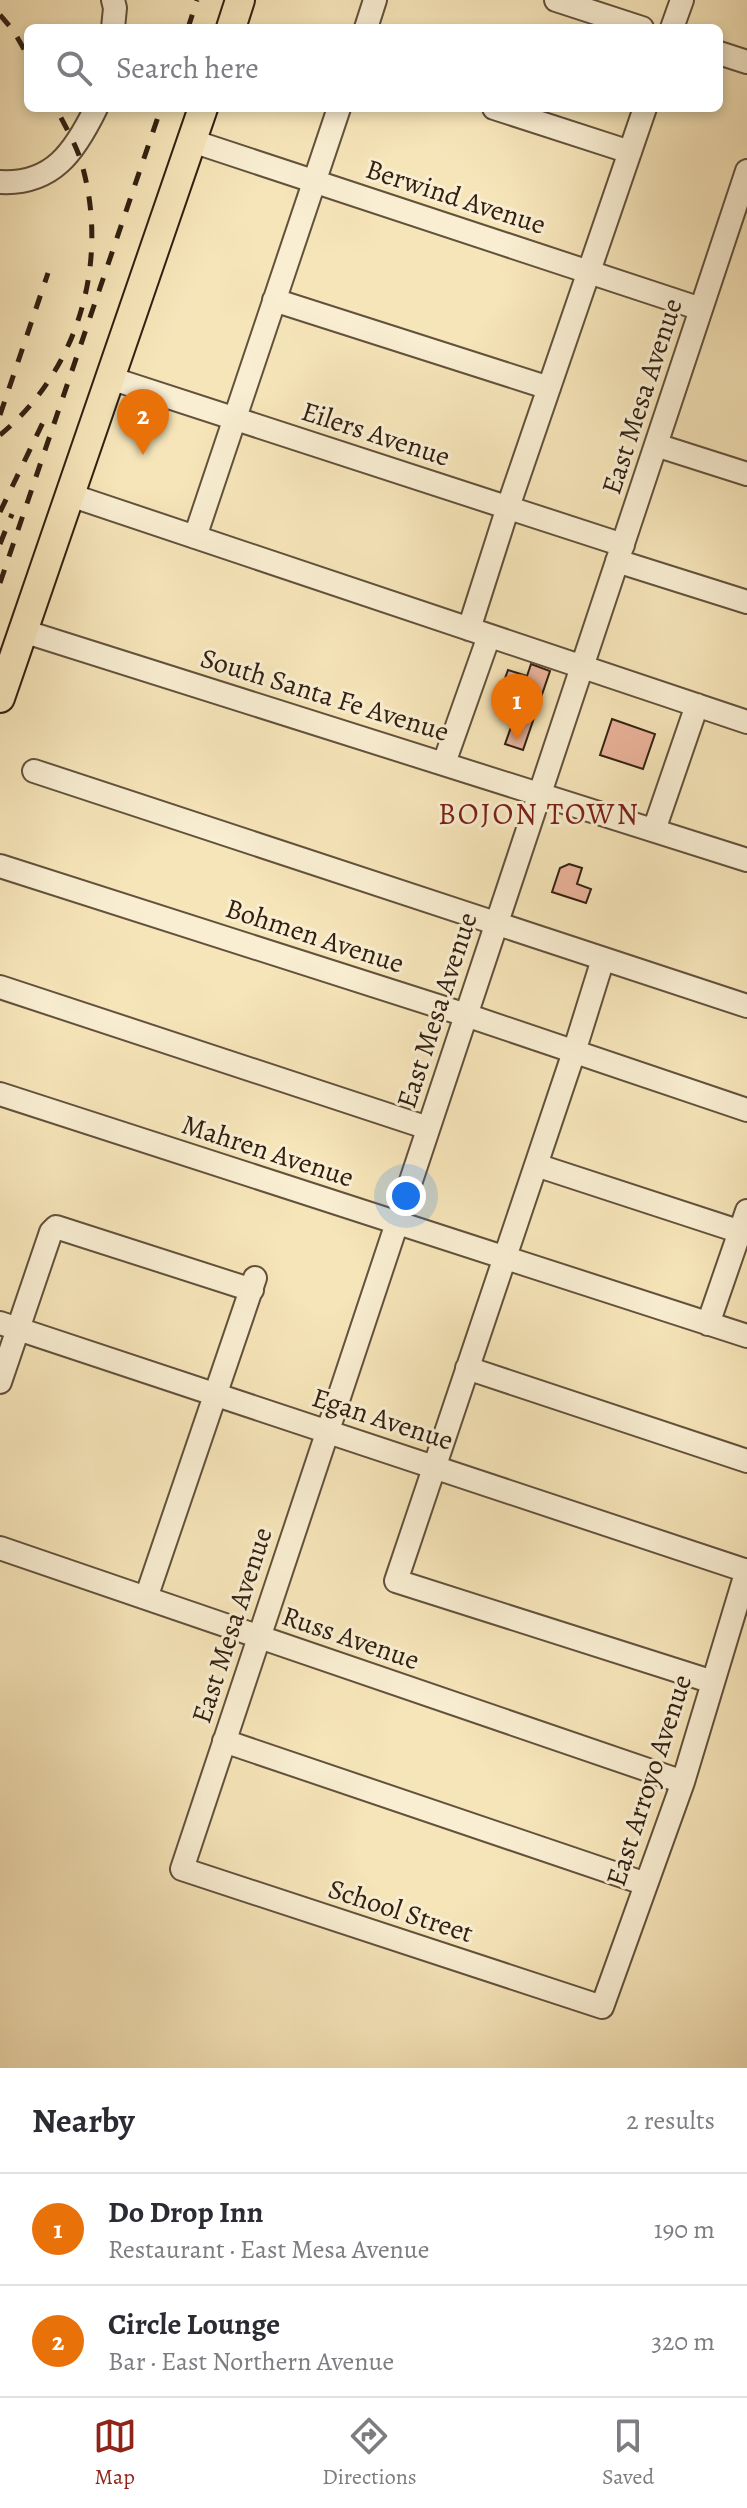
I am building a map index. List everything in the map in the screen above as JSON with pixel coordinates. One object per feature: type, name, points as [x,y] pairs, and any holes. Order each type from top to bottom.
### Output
[{"type":"main road","points":[[232,24],[240,0]]},
{"type":"main road","points":[[0,698],[202,112]]},
{"type":"street","points":[[113,0],[113,24]]},
{"type":"street","points":[[367,24],[375,0]]},
{"type":"street","points":[[556,0],[630,24]]},
{"type":"street","points":[[673,24],[682,0]]},
{"type":"street","points":[[723,54],[747,62]]},
{"type":"street","points":[[0,182],[48,174],[75,148],[94,112]]},
{"type":"street","points":[[195,537],[338,112]]},
{"type":"street","points":[[506,112],[630,152]]},
{"type":"street","points":[[444,763],[508,507],[644,112]]},
{"type":"street","name":"Berwind Avenue","points":[[192,141],[701,309]]},
{"type":"street","name":"East Mesa Avenue","points":[[182,1869],[747,171]]},
{"type":"street","points":[[274,300],[549,388]]},
{"type":"street","name":"Eilers Avenue","points":[[110,378],[508,507],[747,602]]},
{"type":"street","points":[[656,445],[747,474]]},
{"type":"street","points":[[70,495],[747,722]]},
{"type":"street","name":"South Santa Fe Avenue","points":[[23,631],[747,860]]},
{"type":"street","points":[[654,830],[697,705]]},
{"type":"street","points":[[34,771],[747,1006]]},
{"type":"street","name":"Bohmen Avenue","points":[[0,866],[466,1015],[747,1110]]},
{"type":"street","points":[[603,959],[396,1581],[713,1682]]},
{"type":"street","points":[[0,987],[428,1128]]},
{"type":"street","name":"Mahren Avenue","points":[[0,1094],[747,1336]]},
{"type":"street","points":[[536,1165],[745,1225],[708,1324]]},
{"type":"street","points":[[0,1382],[9,1326],[56,1227],[253,1284],[146,1598]]},
{"type":"street","name":"Egan Avenue","points":[[9,1326],[747,1571]]},
{"type":"street","points":[[467,1368],[747,1461]]},
{"type":"street","name":"Russ Avenue","points":[[0,1548],[683,1782]]},
{"type":"street","name":"East Arroyo Avenue","points":[[602,2007],[683,1782],[747,1571]]},
{"type":"street","points":[[224,1741],[646,1884]]},
{"type":"street","name":"School Street","points":[[182,1869],[602,2007]]},
{"type":"building","points":[[531,664],[550,671],[523,750],[505,744],[520,702],[499,695],[508,670],[527,676]]},
{"type":"building","points":[[612,719],[655,734],[643,769],[600,755]]},
{"type":"building","points":[[569,864],[582,868],[577,884],[591,889],[586,903],[552,892],[560,868]]},
{"type":"railway","points":[[189,24],[197,0]]},
{"type":"railway","points":[[0,15],[24,49]]},
{"type":"railway","points":[[0,435],[28,408],[51,378],[69,344],[82,309],[89,272],[92,234],[89,196],[80,158],[58,112]]},
{"type":"railway","points":[[0,583],[160,112]]},
{"type":"railway","points":[[0,415],[48,273]]},
{"type":"railway","points":[[0,512],[47,414]]},
{"type":"railway","points":[[0,544],[12,514]]},
{"type":"place","name":"Circle Lounge","points":[[143,455]]},
{"type":"place","name":"Do Drop Inn","points":[[517,740]]},
{"type":"district","name":"BOJON TOWN","points":[[539,814]]}]
